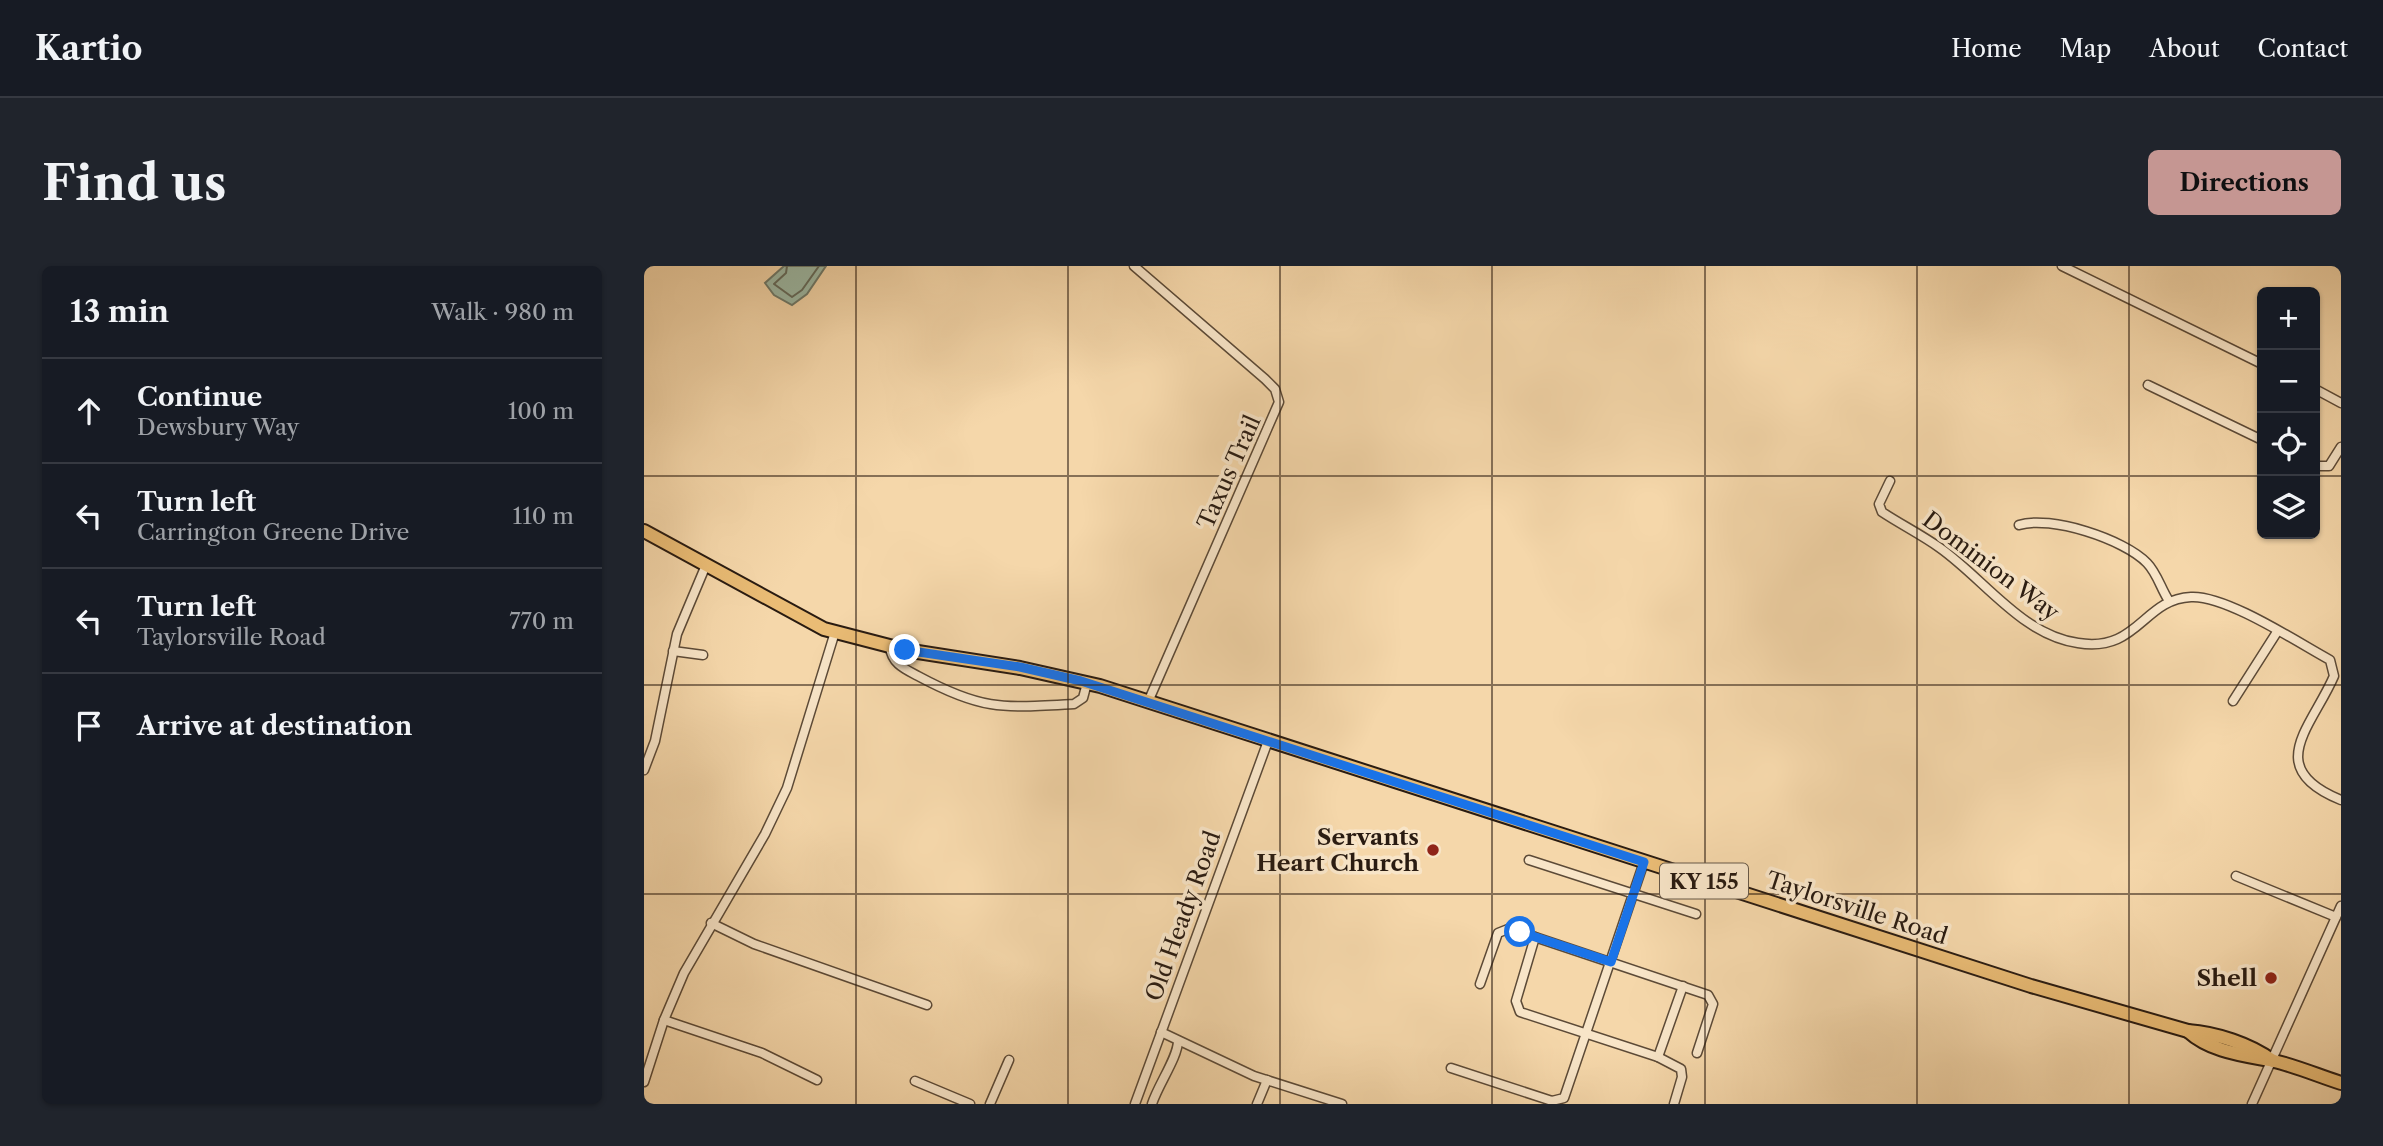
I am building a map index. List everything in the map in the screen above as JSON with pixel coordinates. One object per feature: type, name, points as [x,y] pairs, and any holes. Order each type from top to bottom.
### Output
[{"type":"main road","name":"Taylorsville Road","points":[[644,531],[785,610],[835,632],[890,647],[1020,667],[1087,683],[2031,986],[2188,1031],[2202,1032],[2258,1050],[2273,1061],[2341,1083]]},
{"type":"street","name":"Taxus Trail","points":[[1135,266],[1265,379],[1275,389],[1279,402],[1148,702]]},
{"type":"street","points":[[2062,266],[2257,362]]},
{"type":"street","points":[[2148,385],[2257,438]]},
{"type":"street","points":[[2320,392],[2341,403]]},
{"type":"street","points":[[2320,466],[2329,466],[2341,447]]},
{"type":"street","name":"Dominion Way","points":[[1890,481],[1880,504],[1882,512],[1940,548],[2031,625],[2050,636],[2079,643],[2114,643],[2169,601]]},
{"type":"street","points":[[2019,525],[2046,521],[2130,549],[2152,569],[2169,601],[2191,597],[2214,599],[2330,660],[2334,676],[2299,740],[2297,754],[2310,784],[2341,800]]},
{"type":"street","points":[[644,769],[655,741],[677,634],[706,565]]},
{"type":"street","points":[[644,1082],[664,1020],[684,973],[781,802],[796,764],[835,632]]},
{"type":"street","points":[[2233,701],[2277,632]]},
{"type":"street","points":[[890,647],[893,658],[900,666],[953,695],[984,705],[1005,708],[1074,704],[1083,698],[1087,683]]},
{"type":"street","points":[[673,651],[704,655]]},
{"type":"street","name":"Old Heady Road","points":[[1135,1104],[1268,741]]},
{"type":"street","points":[[1529,860],[1696,914]]},
{"type":"street","points":[[1451,1068],[1547,1100],[1559,1101],[1568,1093],[1644,862]]},
{"type":"street","points":[[2236,876],[2336,917]]},
{"type":"street","points":[[2252,1104],[2341,906]]},
{"type":"street","points":[[711,923],[754,944],[927,1006]]},
{"type":"street","points":[[1480,984],[1498,933],[1507,929],[1535,937],[1707,995],[1713,1003],[1697,1053]]},
{"type":"street","points":[[1535,937],[1516,1006],[1528,1016],[1658,1057],[1681,1069],[1674,1104]]},
{"type":"street","points":[[1658,1057],[1683,986]]},
{"type":"street","points":[[664,1020],[762,1053],[817,1080]]},
{"type":"street","points":[[1161,1032],[1267,1080],[1342,1104]]},
{"type":"street","points":[[1152,1104],[1166,1069],[1178,1053],[1178,1041]]},
{"type":"street","points":[[990,1104],[1009,1060]]},
{"type":"street","points":[[915,1080],[970,1104]]},
{"type":"street","points":[[1257,1104],[1267,1080]]},
{"type":"water","points":[[784,266],[826,266],[807,294],[792,305],[774,295],[765,283]]},
{"type":"place","name":"Servants Heart Church","points":[[1433,850]]},
{"type":"place","name":"Shell","points":[[2271,978]]},
{"type":"route","points":[[905,650],[1020,667],[1081,681],[1644,862],[1611,962],[1520,932]]}]
